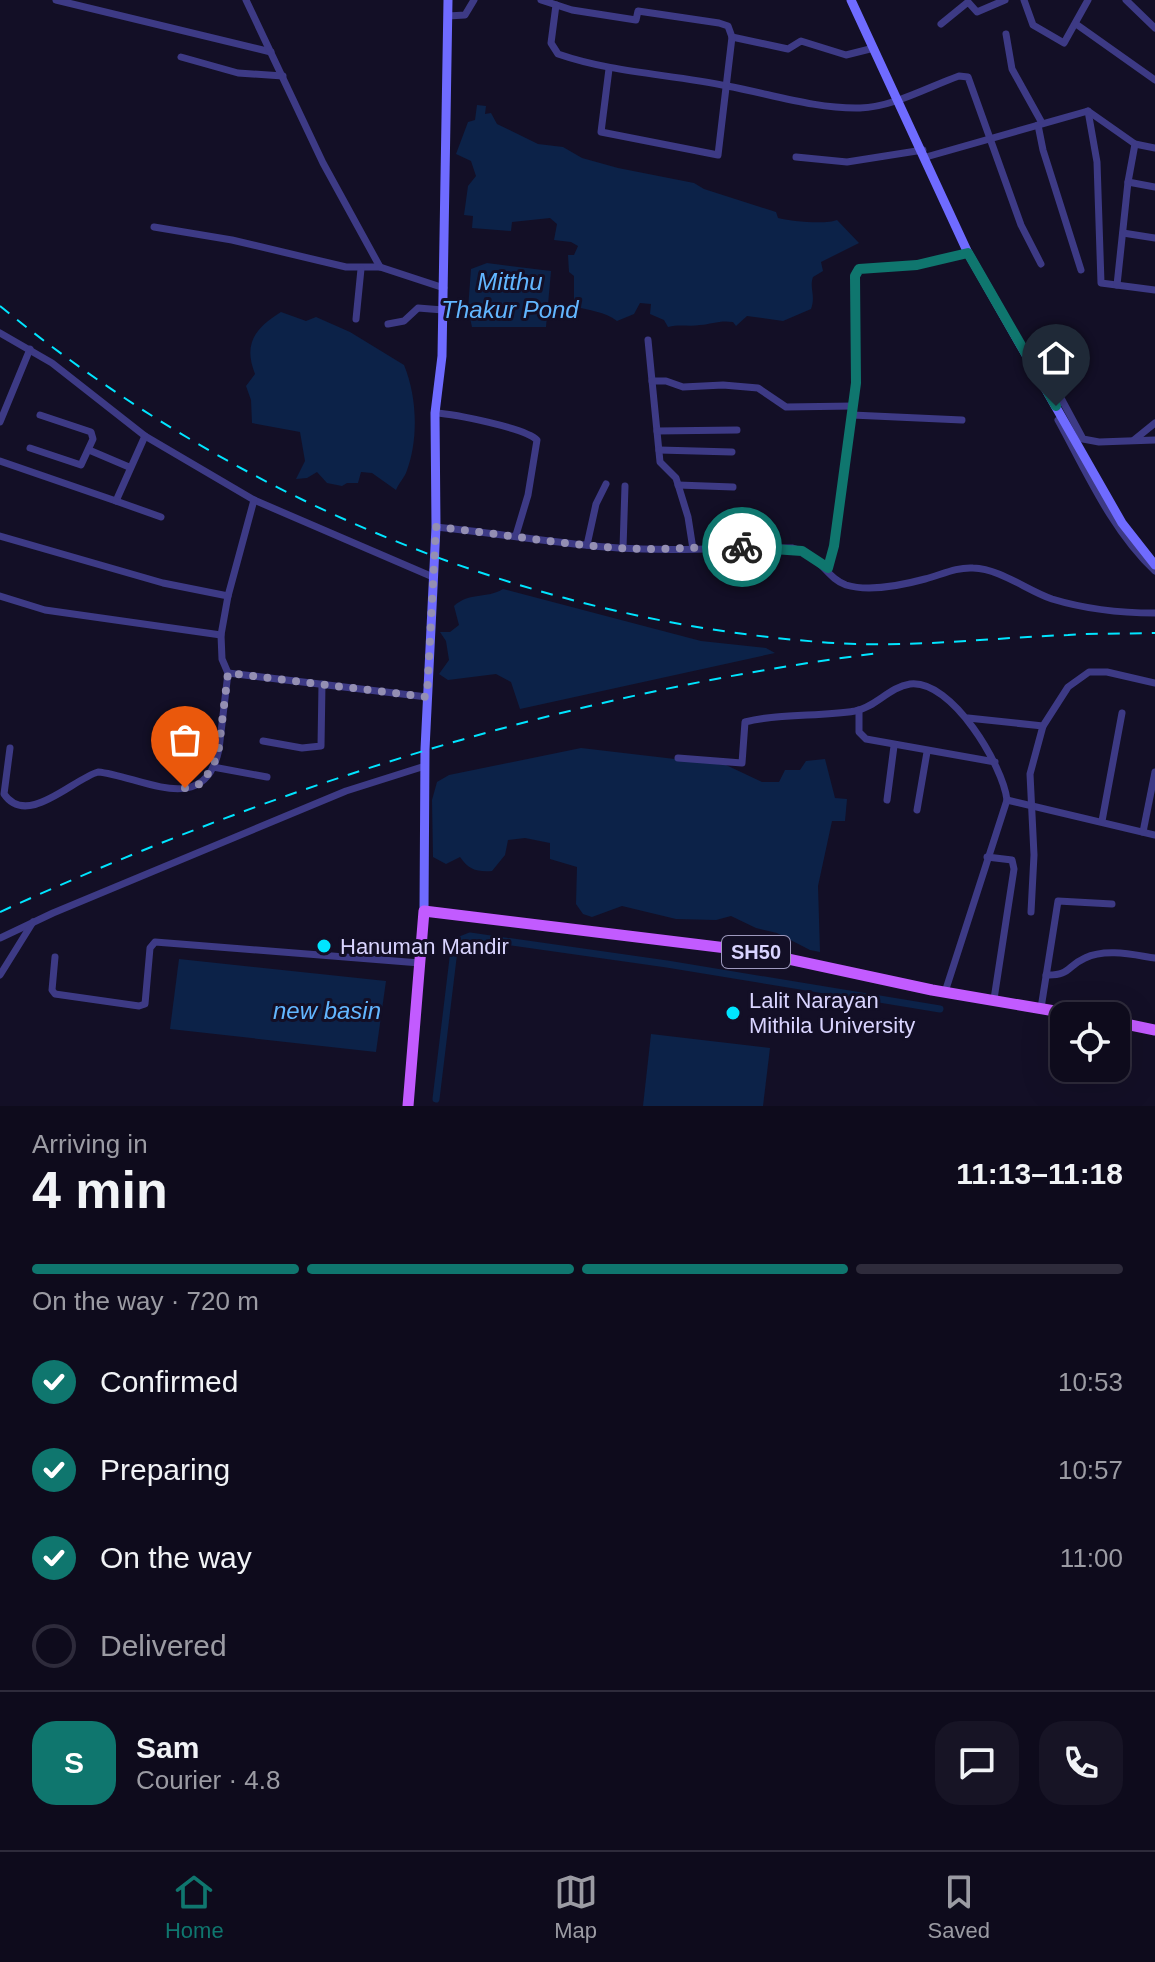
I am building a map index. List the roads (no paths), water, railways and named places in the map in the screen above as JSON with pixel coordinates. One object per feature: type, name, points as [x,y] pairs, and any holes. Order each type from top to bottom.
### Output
[{"type":"main road","points":[[408,1106],[424,911],[427,697],[436,527],[435,413],[442,356],[444,288],[448,0]]},
{"type":"main road","points":[[851,0],[968,253],[1122,523],[1155,568]]},
{"type":"main road","name":"SH50","points":[[424,911],[751,951],[945,992],[1050,1010]]},
{"type":"main road","points":[[1130,1025],[1155,1030]]},
{"type":"street","points":[[56,0],[271,52]]},
{"type":"street","points":[[246,0],[330,176],[380,267]]},
{"type":"street","points":[[448,16],[465,15],[474,0]]},
{"type":"street","points":[[541,0],[636,20],[638,11],[728,26],[732,37],[718,155],[601,132],[609,69]]},
{"type":"street","points":[[941,24],[968,2],[977,12],[1005,0]]},
{"type":"street","points":[[1024,0],[1033,25],[1063,43],[1068,41],[1088,0]]},
{"type":"street","points":[[1126,0],[1155,28]]},
{"type":"street","points":[[556,5],[551,43],[558,54],[609,69],[727,86],[820,105],[862,108],[896,100],[965,75],[971,81],[1021,225],[1041,264]]},
{"type":"street","points":[[1076,24],[1155,80]]},
{"type":"street","points":[[1006,34],[1012,69],[1040,124],[1043,150],[1081,270]]},
{"type":"street","points":[[732,37],[790,50],[803,41],[846,55],[874,48]]},
{"type":"street","points":[[181,57],[238,73],[283,76]]},
{"type":"street","points":[[796,157],[847,162],[924,154],[990,140],[1088,111]]},
{"type":"street","points":[[1088,111],[1135,144],[1155,148]]},
{"type":"street","points":[[1088,111],[1097,162],[1101,283],[1155,290]]},
{"type":"street","points":[[1117,285],[1135,144]]},
{"type":"street","points":[[1128,182],[1155,187]]},
{"type":"street","points":[[154,227],[232,240],[361,269],[380,267],[444,288]]},
{"type":"street","points":[[1123,233],[1155,238]]},
{"type":"street","points":[[828,568],[834,546],[852,410],[857,270],[937,262],[968,253]]},
{"type":"street","points":[[356,319],[361,269]]},
{"type":"street","points":[[388,324],[404,321],[418,308],[443,310]]},
{"type":"street","points":[[0,333],[30,349],[145,436],[254,500],[433,577]]},
{"type":"street","points":[[648,340],[662,466],[673,473],[678,485],[693,549]]},
{"type":"street","points":[[0,422],[30,349]]},
{"type":"street","points":[[1027,352],[1036,354],[1041,361],[1083,439],[1155,440]]},
{"type":"street","points":[[652,381],[666,381],[683,387],[723,385],[758,388],[786,407],[962,420]]},
{"type":"street","points":[[435,413],[467,416],[500,428],[530,432],[537,440],[528,495],[516,535]]},
{"type":"street","points":[[30,448],[81,465],[89,450],[93,433],[40,415]]},
{"type":"street","points":[[1132,442],[1155,423]]},
{"type":"street","points":[[657,431],[737,430]]},
{"type":"street","points":[[116,501],[145,436]]},
{"type":"street","points":[[89,450],[129,467]]},
{"type":"street","points":[[659,450],[732,452]]},
{"type":"street","points":[[0,461],[161,517]]},
{"type":"street","points":[[587,545],[596,504],[606,484]]},
{"type":"street","points":[[678,485],[733,487]]},
{"type":"street","points":[[623,548],[625,486]]},
{"type":"street","points":[[10,748],[4,794],[8,799],[24,804],[43,802],[98,772],[134,783],[190,788],[203,783],[219,749],[228,673],[222,659],[221,635],[228,596],[254,500]]},
{"type":"street","points":[[436,527],[623,548],[792,548],[813,556],[844,584],[872,586],[908,583],[950,571],[978,568],[1051,599],[1088,607],[1155,613]]},
{"type":"street","points":[[0,536],[163,583],[228,596]]},
{"type":"street","points":[[0,596],[45,610],[221,635]]},
{"type":"street","points":[[1031,912],[1034,855],[1029,805],[1030,774],[1034,748],[1043,726],[1068,687],[1089,672],[1107,672],[1155,683]]},
{"type":"street","points":[[228,673],[427,697]]},
{"type":"street","points":[[263,741],[308,749],[321,746],[322,684]]},
{"type":"street","points":[[678,758],[740,764],[744,759],[742,726],[745,722],[859,710],[895,689],[917,684],[943,697],[968,718],[1005,780],[1007,800],[945,992]]},
{"type":"street","points":[[859,710],[859,732],[862,737],[894,746],[995,762]]},
{"type":"street","points":[[1102,821],[1122,713]]},
{"type":"street","points":[[968,718],[1043,726]]},
{"type":"street","points":[[887,800],[894,746]]},
{"type":"street","points":[[917,810],[927,752]]},
{"type":"street","points":[[0,938],[346,791],[425,766]]},
{"type":"street","points":[[213,767],[267,777]]},
{"type":"street","points":[[1143,832],[1155,772]]},
{"type":"street","points":[[1007,800],[1155,835]]},
{"type":"street","points":[[987,857],[1009,859],[1014,869],[994,999]]},
{"type":"street","points":[[1041,1008],[1058,901],[1112,904]]},
{"type":"street","points":[[0,975],[33,922]]},
{"type":"street","points":[[55,957],[52,990],[55,994],[139,1006],[145,1004],[150,945],[155,942],[420,963]]},
{"type":"street","points":[[1046,975],[1063,974],[1080,960],[1100,954],[1155,958]]},
{"type":"water","points":[[477,105],[486,106],[485,114],[491,113],[497,124],[538,144],[563,147],[582,158],[618,168],[694,183],[776,212],[778,218],[816,222],[837,220],[859,243],[821,262],[823,271],[812,281],[811,309],[783,321],[747,316],[736,326],[733,322],[724,321],[668,327],[664,320],[650,314],[651,304],[640,303],[634,314],[617,321],[602,313],[574,306],[574,276],[569,272],[568,255],[574,255],[578,246],[554,240],[557,224],[550,218],[512,222],[511,231],[472,228],[473,216],[464,215],[468,186],[476,176],[471,161],[456,154],[468,122],[475,120]]},
{"type":"water","name":"Mitthu Thakur Pond","points":[[487,263],[551,271],[546,327],[472,327],[468,309],[471,269]]},
{"type":"water","points":[[281,312],[306,321],[316,317],[350,332],[404,365],[412,390],[415,432],[406,473],[396,490],[372,473],[361,472],[358,483],[342,486],[327,483],[317,472],[307,478],[296,479],[305,461],[300,432],[252,423],[251,400],[246,386],[255,374],[251,345],[264,324]]},
{"type":"water","points":[[503,589],[701,641],[766,648],[775,653],[520,709],[511,682],[496,674],[448,680],[439,674],[449,660],[446,641],[440,632],[450,632],[459,625],[454,606],[466,599]]},
{"type":"water","points":[[581,748],[726,765],[762,782],[779,782],[785,770],[800,770],[806,761],[825,759],[835,798],[847,799],[845,821],[832,821],[818,886],[820,952],[731,916],[716,920],[676,919],[622,906],[592,917],[583,914],[576,904],[577,867],[550,859],[550,843],[525,838],[508,840],[505,855],[492,871],[474,869],[460,857],[446,864],[433,857],[432,800],[437,782],[449,775]]},
{"type":"water","name":"new basin","points":[[179,959],[386,981],[376,1052],[170,1029]]},
{"type":"water","points":[[651,1034],[770,1048],[763,1106],[643,1106]]},
{"type":"waterway","points":[[436,1099],[455,942],[470,936],[667,964],[940,1009]]},
{"type":"railway","points":[[0,306],[90,374],[184,435],[282,490],[384,537],[490,576],[598,607],[708,629],[851,644],[1155,633]]},
{"type":"railway","points":[[0,912],[212,823],[430,749],[540,718],[652,692],[765,670],[879,653]]},
{"type":"place","name":"Hanuman Mandir","points":[[324,946]]},
{"type":"place","name":"Lalit Narayan Mithila University","points":[[733,1013]]}]
